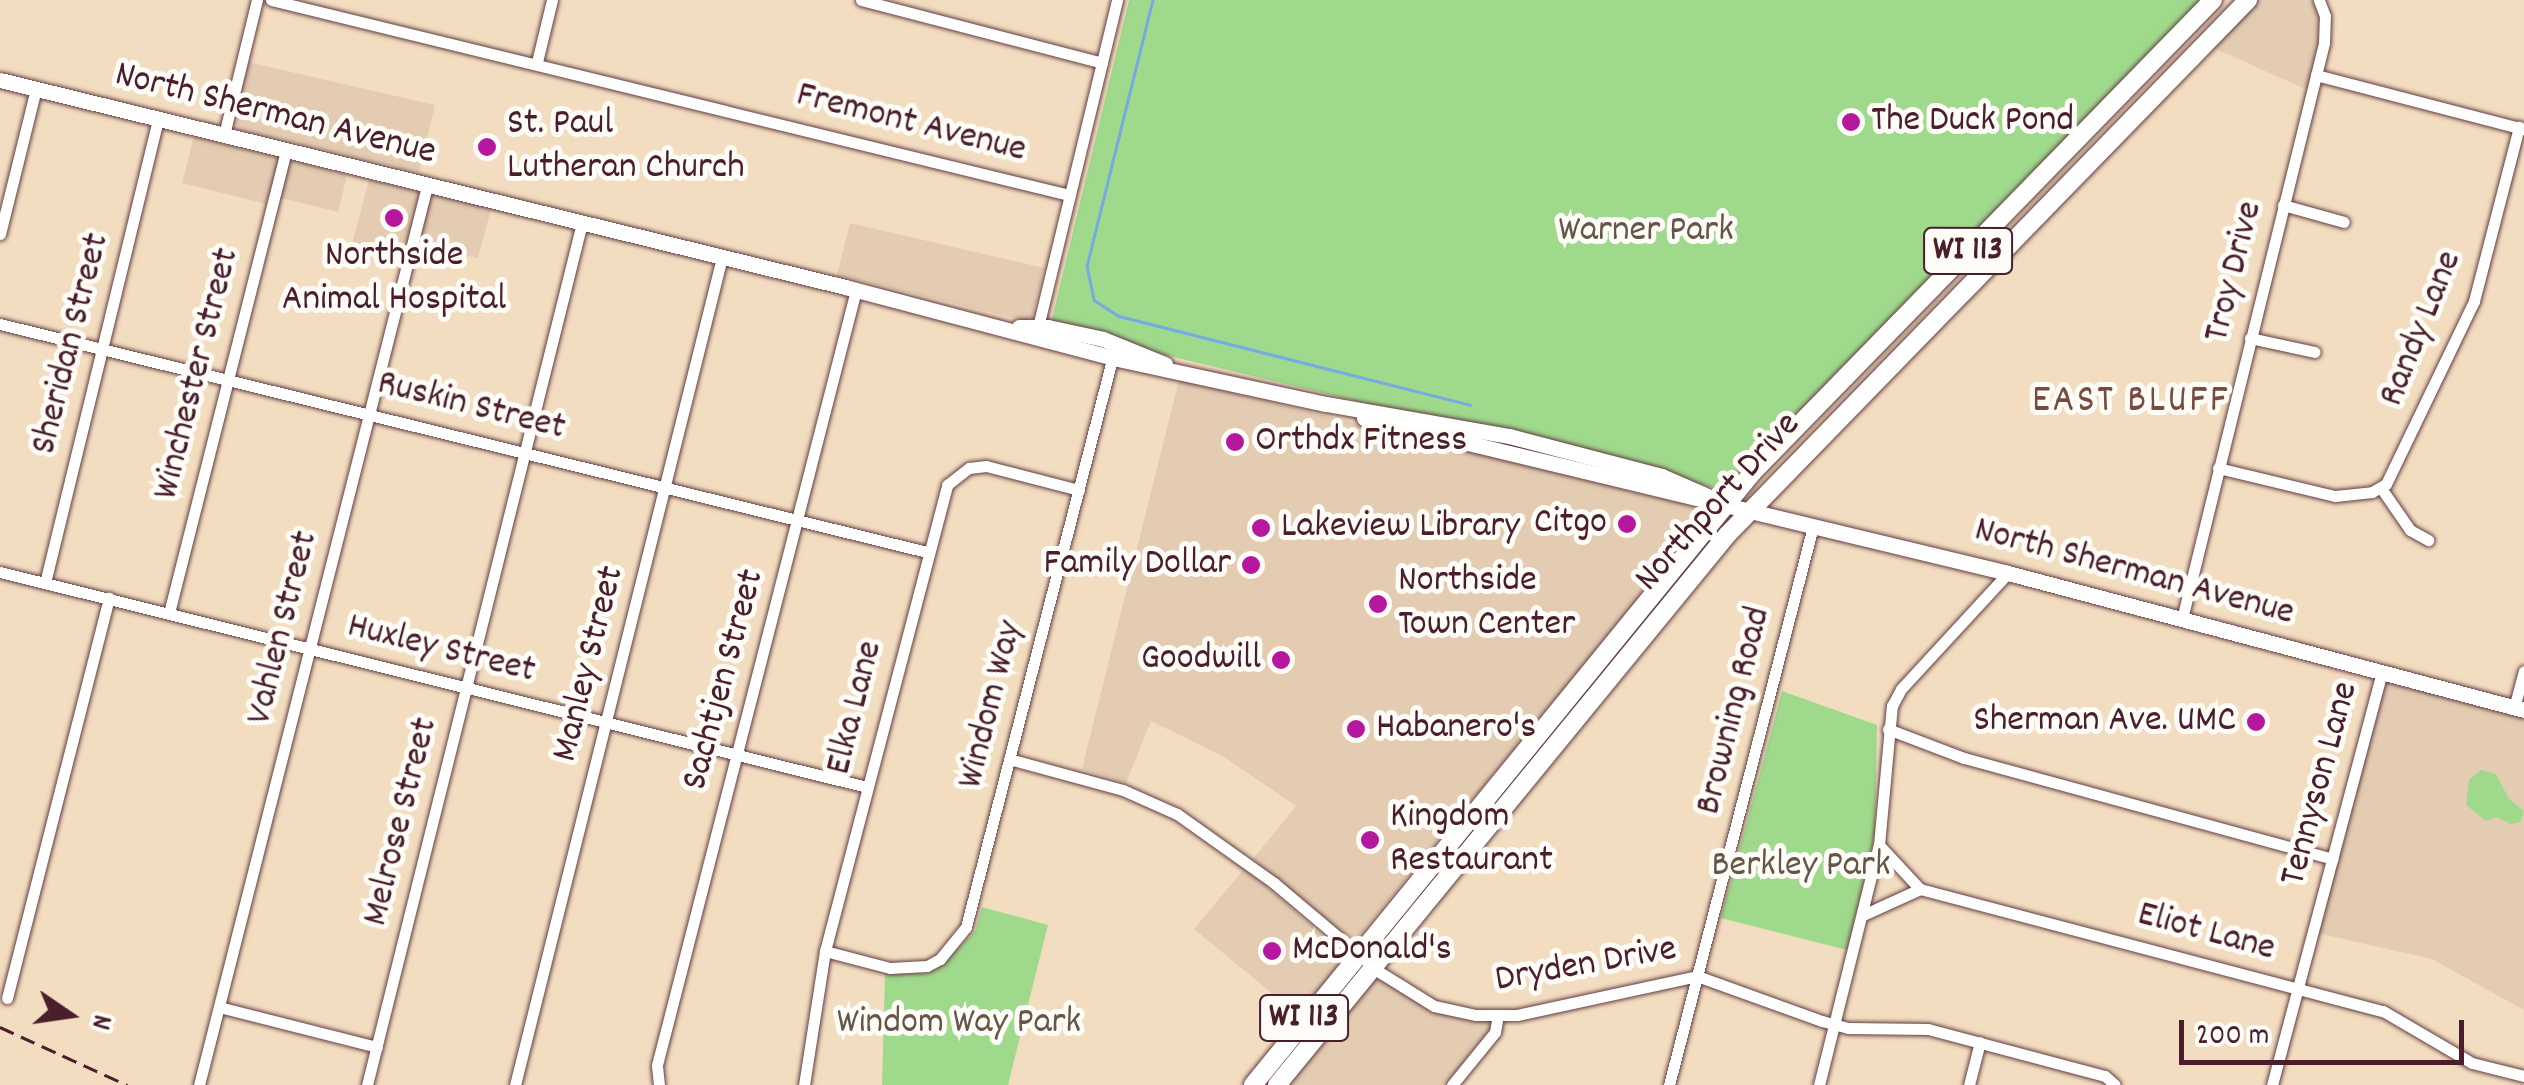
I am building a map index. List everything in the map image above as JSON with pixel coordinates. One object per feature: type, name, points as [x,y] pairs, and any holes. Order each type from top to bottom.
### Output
[{"type":"main road","name":"Northport Drive","points":[[1253,1085],[1726,504],[1781,442],[2213,0]]},
{"type":"main road","name":"Northport Drive","points":[[1277,1085],[1751,510],[2248,0]]},
{"type":"main road","points":[[1542,762],[1549,720]]},
{"type":"street","points":[[224,135],[257,0]]},
{"type":"street","name":"Fremont Avenue","points":[[271,0],[1070,194]]},
{"type":"street","points":[[537,62],[552,0]]},
{"type":"street","points":[[861,0],[1102,63]]},
{"type":"street","points":[[1037,332],[1117,0]]},
{"type":"street","name":"Troy Drive","points":[[2182,618],[2316,75],[2326,29],[2319,0]]},
{"type":"street","points":[[2316,75],[2521,128]]},
{"type":"street","name":"North Sherman Avenue","points":[[0,80],[1173,368],[1326,404],[1554,447],[1672,480],[1726,504],[2008,573],[2519,709]]},
{"type":"street","points":[[0,234],[36,89]]},
{"type":"street","name":"Sheridan Street","points":[[44,583],[158,119]]},
{"type":"street","name":"Randy Lane","points":[[2381,488],[2396,466],[2474,301],[2521,128]]},
{"type":"street","name":"Winchester Street","points":[[169,613],[286,150]]},
{"type":"street","name":"Vahlen Street","points":[[199,1085],[427,186]]},
{"type":"street","points":[[2283,205],[2344,222]]},
{"type":"street","name":"Melrose Street","points":[[367,1085],[582,224]]},
{"type":"street","name":"Manley Street","points":[[515,1085],[722,257]]},
{"type":"street","name":"Sachtjen Street","points":[[659,1085],[657,1065],[856,290]]},
{"type":"street","name":"Ruskin Street","points":[[0,324],[927,552]]},
{"type":"street","points":[[2250,338],[2314,352]]},
{"type":"street","name":"Windom Way","points":[[825,951],[890,968],[917,967],[940,959],[966,927],[1114,351]]},
{"type":"street","name":"Elka Lane","points":[[804,1085],[825,951],[947,484],[969,468],[986,466],[1078,490]]},
{"type":"street","points":[[2218,468],[2335,496],[2381,488],[2410,530],[2428,540]]},
{"type":"street","name":"Browning Road","points":[[1669,1085],[1813,526]]},
{"type":"street","name":"Huxley Street","points":[[0,572],[867,786]]},
{"type":"street","points":[[1818,1085],[1879,845],[1888,729],[1901,690],[2008,573]]},
{"type":"street","points":[[7,998],[108,598]]},
{"type":"street","points":[[2519,709],[2524,671]]},
{"type":"street","name":"Tennyson Lane","points":[[2272,1085],[2382,672]]},
{"type":"street","points":[[1888,729],[1964,758],[2332,859]]},
{"type":"street","name":"Dryden Drive","points":[[1009,760],[1123,790],[1177,814],[1211,835],[1374,967],[1434,1006],[1498,1015],[1697,976],[1836,1024],[1928,1029],[2114,1083]]},
{"type":"street","points":[[1863,915],[1920,889],[1897,870],[1879,845]]},
{"type":"street","name":"Eliot Lane","points":[[1920,889],[2383,1011],[2472,1063],[2524,1076]]},
{"type":"street","points":[[0,962],[14,971]]},
{"type":"street","points":[[218,1007],[376,1047]]},
{"type":"street","points":[[1452,1085],[1495,1032],[1498,1015]]},
{"type":"street","points":[[1968,1085],[1980,1042]]},
{"type":"shaded area","points":[[2248,0],[2319,0],[2324,9],[2312,92],[2205,44]]},
{"type":"shaded area","points":[[248,62],[435,105],[419,172],[238,129],[235,115]]},
{"type":"shaded area","points":[[194,137],[347,175],[338,212],[269,195],[266,204],[182,183]]},
{"type":"shaded area","points":[[369,180],[491,209],[478,258],[404,241],[400,256],[352,244]]},
{"type":"shaded area","points":[[850,223],[1044,268],[1032,317],[1026,321],[837,275]]},
{"type":"shaded area","name":"Northside Town Center","points":[[1179,380],[1692,506],[1701,514],[1696,530],[1358,937],[1346,935],[1253,859],[1296,806],[1224,757],[1151,721],[1126,783],[1082,769]]},
{"type":"shaded area","points":[[2386,678],[2524,717],[2524,1010],[2432,959],[2317,933]]},
{"type":"shaded area","points":[[1245,868],[1342,952],[1340,968],[1297,1014],[1194,929]]},
{"type":"shaded area","points":[[1374,967],[1434,1006],[1498,1015],[1496,1029],[1452,1085],[1277,1085]]},
{"type":"green space","name":"Warner Park","points":[[1129,0],[2204,0],[1891,321],[1720,489],[1050,327]]},
{"type":"green space","name":"Berkley Park","points":[[1782,691],[1877,725],[1875,835],[1847,950],[1721,918]]},
{"type":"green space","points":[[2481,770],[2496,774],[2509,799],[2524,811],[2520,822],[2511,824],[2497,817],[2486,821],[2466,805],[2469,780]]},
{"type":"green space","name":"Windom Way Park","points":[[982,907],[1048,925],[1008,1085],[882,1085],[885,972],[926,974],[943,965],[975,931]]},
{"type":"waterway","points":[[1153,0],[1087,266],[1094,300],[1119,316],[1470,405]]},
{"type":"railway","points":[[0,1027],[127,1085]]},
{"type":"place","name":"The Duck Pond","points":[[1851,122]]},
{"type":"place","name":"St. Paul Lutheran Church","points":[[487,147]]},
{"type":"place","name":"Northside Animal Hospital","points":[[394,218]]},
{"type":"place","name":"Orthdx Fitness","points":[[1235,442]]},
{"type":"place","name":"Citgo","points":[[1627,524]]},
{"type":"place","name":"Lakeview Library","points":[[1261,528]]},
{"type":"place","name":"Family Dollar","points":[[1251,565]]},
{"type":"place","name":"Northside Town Center","points":[[1378,604]]},
{"type":"place","name":"Goodwill","points":[[1281,660]]},
{"type":"place","name":"Sherman Ave. UMC","points":[[2256,722]]},
{"type":"place","name":"Habanero's","points":[[1356,729]]},
{"type":"place","name":"Kingdom Restaurant","points":[[1370,840]]},
{"type":"place","name":"McDonald's","points":[[1272,951]]},
{"type":"district","name":"EAST BLUFF","points":[[2131,403]]}]
